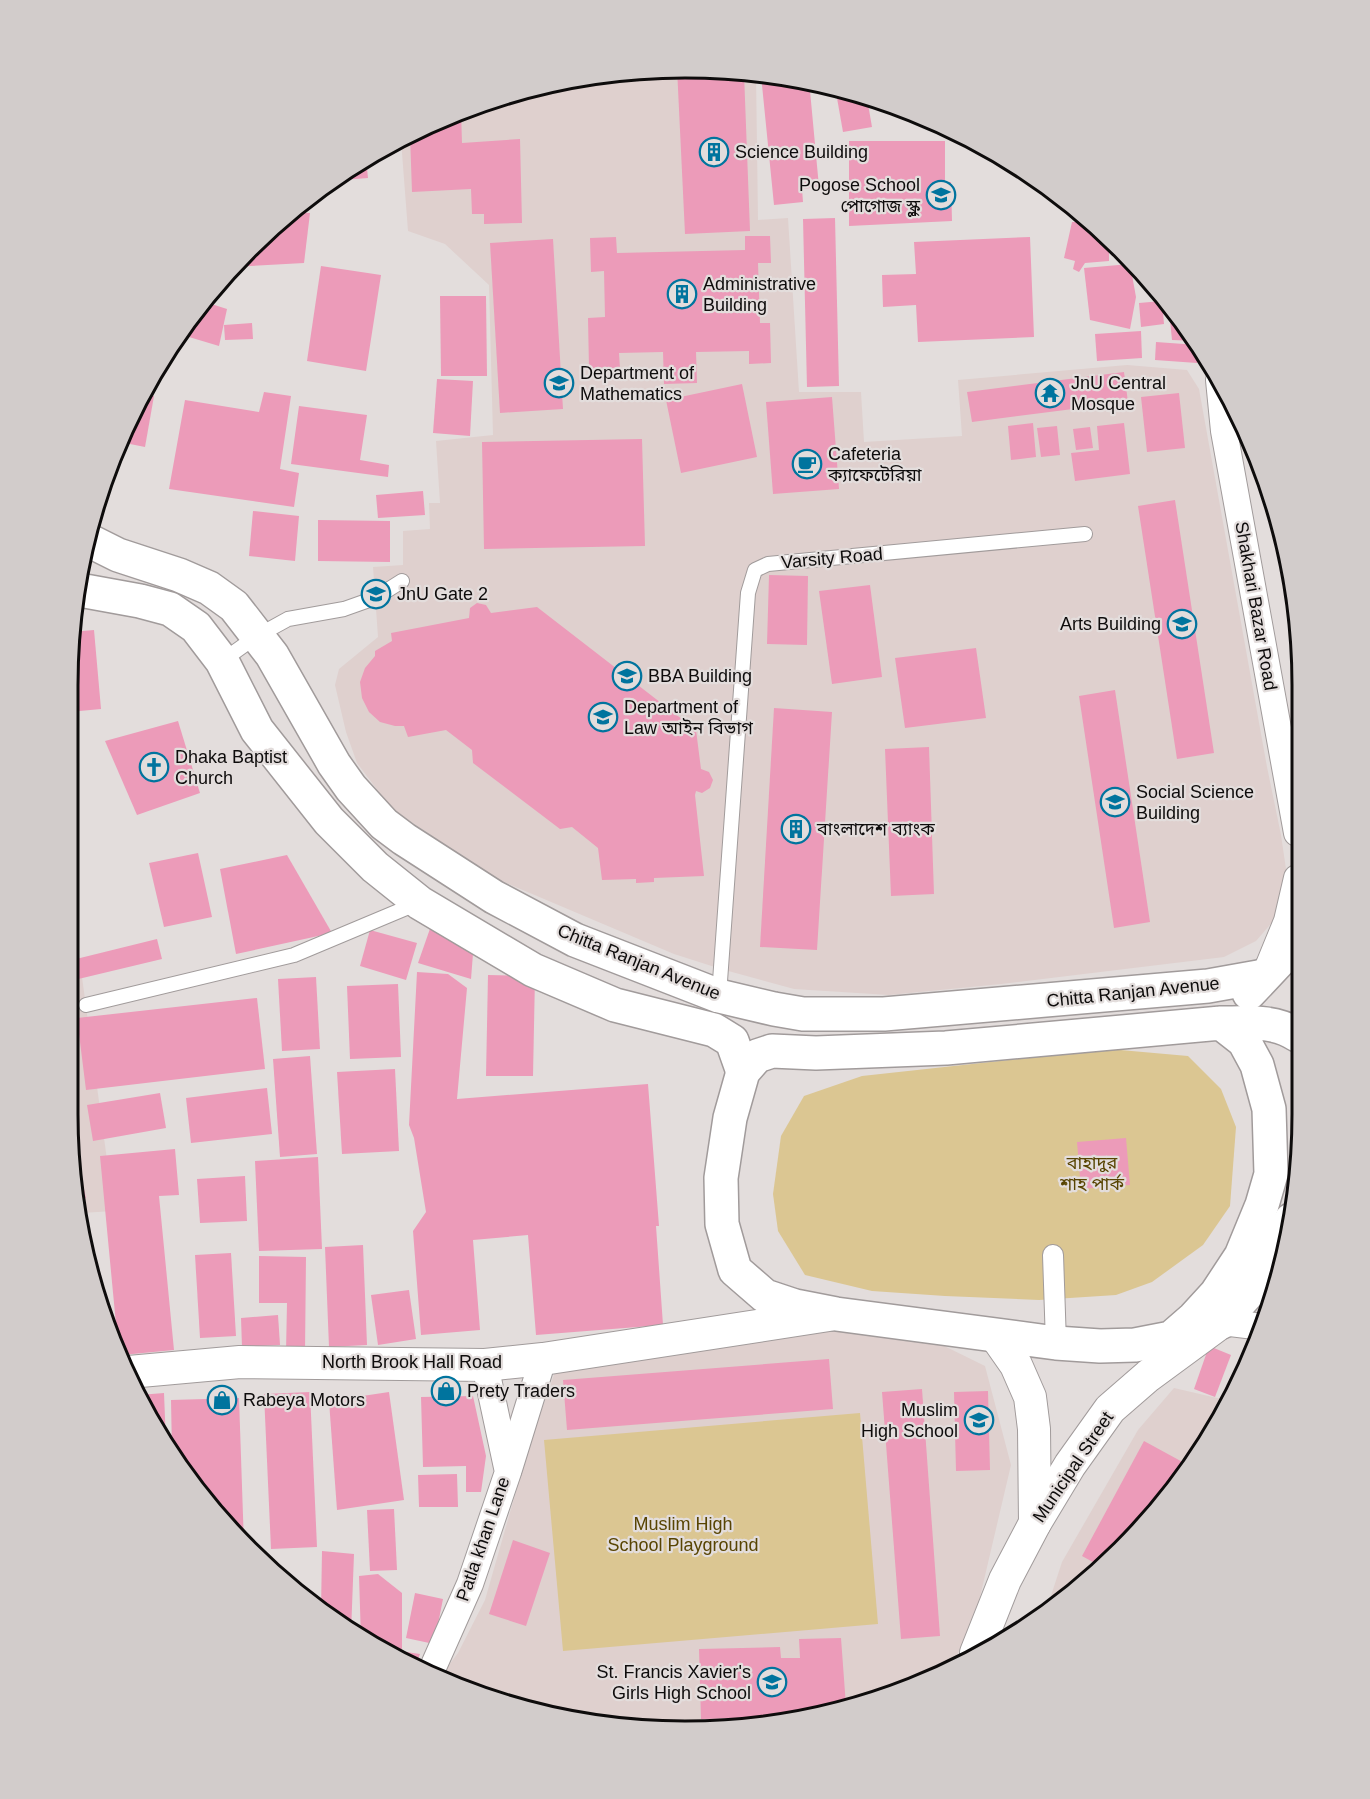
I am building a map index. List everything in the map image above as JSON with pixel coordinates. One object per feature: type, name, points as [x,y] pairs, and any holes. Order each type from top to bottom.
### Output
[{"type":"main road","name":"Chitta Ranjan Avenue","points":[[95,544],[117,555],[179,575],[209,588],[234,606],[284,673],[334,764],[351,788],[384,824],[494,897],[717,1013],[732,1041],[743,1072]]},
{"type":"main road","name":"Chitta Ranjan Avenue","points":[[86,591],[170,609],[196,627],[222,661],[257,730],[329,821],[375,867],[420,903],[533,970],[615,1005],[717,1013],[774,1009],[803,1014],[884,1014],[1208,986],[1264,976]]},
{"type":"main road","points":[[1221,1023],[1292,947]]},
{"type":"main road","points":[[772,1051],[774,1009]]},
{"type":"main road","points":[[743,1072],[757,1056],[772,1051],[816,1053],[946,1048],[1221,1023],[1255,1022],[1292,1032]]},
{"type":"main road","points":[[1171,1338],[1216,1294],[1240,1256],[1262,1205],[1271,1174],[1269,1109],[1257,1065],[1244,1041],[1221,1023]]},
{"type":"main road","name":"Municipal Street","points":[[743,1072],[730,1118],[721,1178],[722,1224],[735,1270],[765,1296],[795,1306],[836,1314],[1056,1343],[1100,1346],[1135,1345],[1199,1331],[1222,1322],[1249,1292],[1269,1277]]},
{"type":"street","name":"Shakhari Bazar Road","points":[[1221,402],[1224,431],[1292,805]]},
{"type":"street","points":[[1264,976],[1287,921],[1292,900]]},
{"type":"street","points":[[1053,1255],[1056,1343]]},
{"type":"street","name":"North Brook Hall Road","points":[[136,1371],[240,1362],[485,1365],[543,1359],[836,1314]]},
{"type":"street","points":[[1222,1322],[1254,1326]]},
{"type":"street","name":"Municipal Street","points":[[979,1644],[1005,1580],[1035,1523],[1070,1465],[1110,1409],[1148,1376],[1222,1322]]},
{"type":"street","points":[[995,1335],[1016,1365],[1030,1397],[1034,1429],[1035,1523]]},
{"type":"street","points":[[508,1472],[543,1359]]},
{"type":"street","name":"Patla khan Lane","points":[[434,1666],[470,1584],[508,1472],[485,1365]]},
{"type":"lane","name":"Varsity Road","points":[[717,1013],[748,593],[756,570],[768,564],[1085,534]]},
{"type":"lane","points":[[222,661],[257,636],[288,619],[344,609],[375,598],[402,581]]},
{"type":"lane","points":[[86,1005],[294,955],[420,903]]},
{"type":"shaded area","points":[[685,78],[756,82],[758,220],[788,218],[799,392],[861,392],[864,442],[962,436],[958,380],[1127,365],[1187,370],[1199,389],[1281,835],[1287,876],[1276,918],[1256,941],[1224,957],[889,995],[794,989],[674,954],[490,876],[391,808],[357,763],[346,732],[335,685],[339,669],[378,637],[373,567],[403,565],[403,531],[430,529],[429,503],[440,503],[436,441],[493,435],[489,285],[445,244],[408,231],[402,149],[453,124],[528,99],[606,83]]},
{"type":"shaded area","points":[[78,948],[114,1211],[87,1213],[83,1193],[78,1114]]},
{"type":"shaded area","points":[[820,1330],[926,1337],[985,1366],[1011,1465],[972,1631],[957,1656],[917,1675],[842,1700],[764,1716],[725,1720],[645,1720],[606,1716],[528,1700],[490,1689],[445,1671],[458,1653],[485,1600],[529,1446],[556,1369]]},
{"type":"shaded area","points":[[1174,1388],[1221,1399],[1211,1418],[1167,1484],[1114,1543],[1050,1600],[1062,1562],[1138,1430]]},
{"type":"green space","name":"বাহাদুর শাহ পার্ক","points":[[1109,1049],[1188,1056],[1221,1089],[1236,1127],[1230,1206],[1203,1245],[1152,1282],[1116,1295],[1039,1300],[945,1296],[872,1291],[805,1275],[778,1231],[773,1194],[781,1136],[804,1096],[862,1076]]},
{"type":"green space","name":"Muslim High School Playground","points":[[860,1413],[878,1624],[563,1651],[544,1440]]},
{"type":"building","name":"Science Building","points":[[677,78],[744,81],[750,231],[685,234]]},
{"type":"building","points":[[762,83],[810,92],[819,187],[802,189],[803,202],[774,205]]},
{"type":"building","points":[[837,98],[868,107],[872,127],[843,132]]},
{"type":"building","points":[[461,121],[462,143],[520,139],[522,223],[484,224],[484,214],[472,214],[471,189],[412,192],[410,144],[417,141]]},
{"type":"building","points":[[849,141],[945,141],[945,182],[951,182],[952,221],[849,226]]},
{"type":"building","points":[[367,168],[368,178],[349,180]]},
{"type":"building","points":[[304,213],[310,213],[304,263],[247,266]]},
{"type":"building","points":[[835,218],[839,386],[807,387],[803,219]]},
{"type":"building","points":[[1072,222],[1077,222],[1109,251],[1109,261],[1085,263],[1079,272],[1073,269],[1075,261],[1064,258]]},
{"type":"building","name":"Administrative Building","points":[[745,236],[770,236],[771,263],[758,263],[760,323],[770,323],[771,363],[749,364],[749,351],[696,352],[697,383],[664,384],[663,352],[619,353],[620,368],[589,369],[588,318],[605,317],[604,271],[591,272],[590,238],[616,237],[617,253],[745,250]]},
{"type":"building","points":[[1030,237],[1034,337],[918,342],[916,305],[883,307],[882,275],[916,274],[914,242]]},
{"type":"building","points":[[553,239],[563,409],[500,413],[490,243]]},
{"type":"building","points":[[1122,265],[1132,275],[1136,297],[1130,329],[1090,320],[1084,268]]},
{"type":"building","points":[[321,266],[381,275],[366,371],[307,361]]},
{"type":"building","points":[[440,296],[486,296],[487,376],[441,376]]},
{"type":"building","points":[[1155,302],[1163,310],[1164,324],[1141,327],[1139,303]]},
{"type":"building","points":[[212,304],[227,309],[219,346],[188,337]]},
{"type":"building","points":[[1170,320],[1185,340],[1172,340]]},
{"type":"building","points":[[252,323],[253,339],[225,340],[224,325]]},
{"type":"building","points":[[1141,331],[1142,358],[1097,361],[1095,334]]},
{"type":"building","points":[[1156,342],[1187,344],[1197,360],[1197,363],[1155,360]]},
{"type":"building","points":[[1124,372],[1128,402],[972,422],[967,392]]},
{"type":"building","points":[[437,379],[473,381],[470,436],[433,433]]},
{"type":"building","points":[[742,384],[757,457],[681,473],[666,400]]},
{"type":"building","points":[[264,392],[291,396],[280,469],[299,473],[294,507],[169,489],[185,400],[259,412]]},
{"type":"building","points":[[1179,393],[1185,448],[1147,452],[1141,397]]},
{"type":"building","points":[[152,396],[154,396],[145,447],[128,444]]},
{"type":"building","points":[[832,397],[839,489],[773,494],[766,402]]},
{"type":"building","points":[[299,406],[367,415],[360,460],[389,465],[388,477],[291,464]]},
{"type":"building","points":[[1033,423],[1036,457],[1011,460],[1008,426]]},
{"type":"building","points":[[1124,423],[1130,474],[1075,481],[1071,453],[1099,450],[1097,426]]},
{"type":"building","points":[[1057,426],[1060,455],[1041,457],[1037,428]]},
{"type":"building","points":[[1090,427],[1093,448],[1076,450],[1073,429]]},
{"type":"building","points":[[642,439],[645,546],[484,549],[482,442]]},
{"type":"building","points":[[423,491],[425,515],[378,518],[376,495]]},
{"type":"building","points":[[1175,500],[1214,753],[1177,759],[1138,506]]},
{"type":"building","points":[[253,511],[299,516],[295,561],[249,556]]},
{"type":"building","points":[[318,520],[390,521],[390,562],[318,561]]},
{"type":"building","points":[[769,575],[808,576],[807,645],[767,644]]},
{"type":"building","points":[[870,585],[882,677],[832,684],[819,591]]},
{"type":"building","points":[[477,603],[486,605],[491,613],[537,607],[696,730],[701,769],[709,772],[713,780],[710,788],[702,793],[696,791],[695,795],[704,876],[654,878],[654,882],[636,883],[636,879],[602,880],[598,848],[572,827],[560,829],[473,763],[472,750],[446,730],[408,737],[404,726],[380,722],[369,712],[362,698],[360,682],[365,668],[375,656],[375,651],[392,641],[391,633],[469,618],[470,608]]},
{"type":"building","points":[[94,630],[101,709],[78,711],[80,631]]},
{"type":"building","points":[[976,648],[986,718],[905,728],[895,658]]},
{"type":"building","points":[[1115,690],[1150,922],[1114,928],[1079,696]]},
{"type":"building","name":"বাংলাদেশ ব্যাংক","points":[[774,708],[832,712],[817,950],[760,947]]},
{"type":"building","name":"Dhaka Baptist Church","points":[[178,721],[200,793],[137,815],[105,741]]},
{"type":"building","points":[[929,747],[934,894],[891,896],[885,749]]},
{"type":"building","points":[[198,853],[212,917],[164,927],[149,863]]},
{"type":"building","points":[[287,855],[332,933],[236,954],[220,869]]},
{"type":"building","points":[[432,923],[474,941],[471,979],[418,963]]},
{"type":"building","points":[[370,930],[417,943],[406,980],[360,966]]},
{"type":"building","points":[[157,939],[162,959],[78,979],[78,959]]},
{"type":"building","points":[[417,972],[448,974],[467,988],[457,1099],[648,1084],[659,1226],[656,1226],[663,1325],[536,1335],[528,1235],[473,1240],[480,1330],[421,1335],[413,1231],[426,1212],[414,1138],[409,1125]]},
{"type":"building","points":[[488,975],[535,976],[533,1076],[486,1076]]},
{"type":"building","points":[[316,977],[320,1049],[282,1051],[278,979]]},
{"type":"building","points":[[398,984],[401,1057],[350,1059],[347,986]]},
{"type":"building","points":[[257,998],[265,1069],[86,1090],[78,1018]]},
{"type":"building","points":[[310,1056],[317,1154],[280,1157],[273,1059]]},
{"type":"building","points":[[395,1069],[399,1151],[342,1154],[337,1072]]},
{"type":"building","points":[[267,1088],[272,1134],[191,1143],[186,1098]]},
{"type":"building","points":[[160,1093],[166,1128],[93,1141],[87,1105]]},
{"type":"building","points":[[1126,1138],[1130,1185],[1081,1189],[1077,1142]]},
{"type":"building","points":[[175,1149],[179,1195],[159,1196],[174,1350],[128,1354],[124,1346],[116,1325],[100,1156]]},
{"type":"building","points":[[318,1157],[322,1249],[259,1251],[255,1161]]},
{"type":"building","points":[[245,1176],[247,1221],[200,1223],[197,1179]]},
{"type":"building","points":[[81,1178],[86,1198],[84,1198]]},
{"type":"building","points":[[363,1245],[367,1345],[329,1347],[325,1247]]},
{"type":"building","points":[[231,1253],[236,1336],[200,1338],[195,1255]]},
{"type":"building","points":[[259,1256],[306,1257],[305,1352],[286,1352],[287,1303],[259,1303]]},
{"type":"building","points":[[409,1290],[416,1339],[378,1345],[371,1295]]},
{"type":"building","points":[[278,1315],[280,1345],[242,1347],[241,1318]]},
{"type":"building","points":[[1209,1346],[1231,1355],[1215,1397],[1194,1389]]},
{"type":"building","points":[[829,1359],[833,1409],[567,1430],[563,1380]]},
{"type":"building","points":[[922,1389],[940,1636],[901,1639],[882,1392]]},
{"type":"building","points":[[988,1391],[990,1470],[956,1471],[954,1392]]},
{"type":"building","points":[[310,1392],[317,1547],[271,1549],[264,1394]]},
{"type":"building","points":[[389,1392],[404,1500],[337,1510],[329,1401]]},
{"type":"building","points":[[164,1393],[165,1427],[159,1417],[147,1394]]},
{"type":"building","points":[[473,1396],[486,1456],[481,1492],[466,1492],[466,1466],[423,1467],[421,1397]]},
{"type":"building","points":[[239,1398],[243,1530],[203,1484],[172,1438],[171,1400]]},
{"type":"building","points":[[1144,1441],[1182,1462],[1167,1484],[1114,1543],[1093,1562],[1082,1556]]},
{"type":"building","points":[[457,1474],[458,1507],[419,1507],[418,1475]]},
{"type":"building","points":[[394,1509],[397,1570],[370,1571],[367,1510]]},
{"type":"building","points":[[513,1540],[550,1553],[526,1626],[489,1614]]},
{"type":"building","points":[[322,1551],[354,1554],[351,1621],[321,1600]]},
{"type":"building","points":[[378,1574],[402,1593],[402,1649],[381,1640],[361,1627],[359,1576]]},
{"type":"building","points":[[415,1593],[443,1599],[434,1644],[406,1638]]},
{"type":"building","name":"St. Francis Xavier's Girls High School","points":[[841,1638],[845,1699],[764,1716],[701,1719],[699,1649],[780,1647],[781,1658],[800,1658],[799,1639]]},
{"type":"building","points":[[405,1652],[420,1654],[418,1659]]},
{"type":"place","name":"Science Building","points":[[714,152]]},
{"type":"place","name":"Pogose School পোগোজ স্কুল","points":[[941,195]]},
{"type":"place","name":"Administrative Building","points":[[682,294]]},
{"type":"place","name":"Department of Mathematics","points":[[559,383]]},
{"type":"place","name":"JnU Central Mosque","points":[[1050,393]]},
{"type":"place","name":"Cafeteria ক্যাফেটেরিয়া","points":[[807,464]]},
{"type":"place","name":"JnU Gate 2","points":[[376,594]]},
{"type":"place","name":"Arts Building","points":[[1182,624]]},
{"type":"place","name":"BBA Building","points":[[627,676]]},
{"type":"place","name":"Department of Law আইন বিভাগ","points":[[603,717]]},
{"type":"place","name":"Dhaka Baptist Church","points":[[154,767]]},
{"type":"place","name":"Social Science Building","points":[[1115,802]]},
{"type":"place","name":"বাংলাদেশ ব্যাংক","points":[[796,829]]},
{"type":"place","name":"Prety Traders","points":[[446,1391]]},
{"type":"place","name":"Rabeya Motors","points":[[222,1400]]},
{"type":"place","name":"Muslim High School","points":[[979,1420]]},
{"type":"place","name":"St. Francis Xavier's Girls High School","points":[[772,1682]]}]
